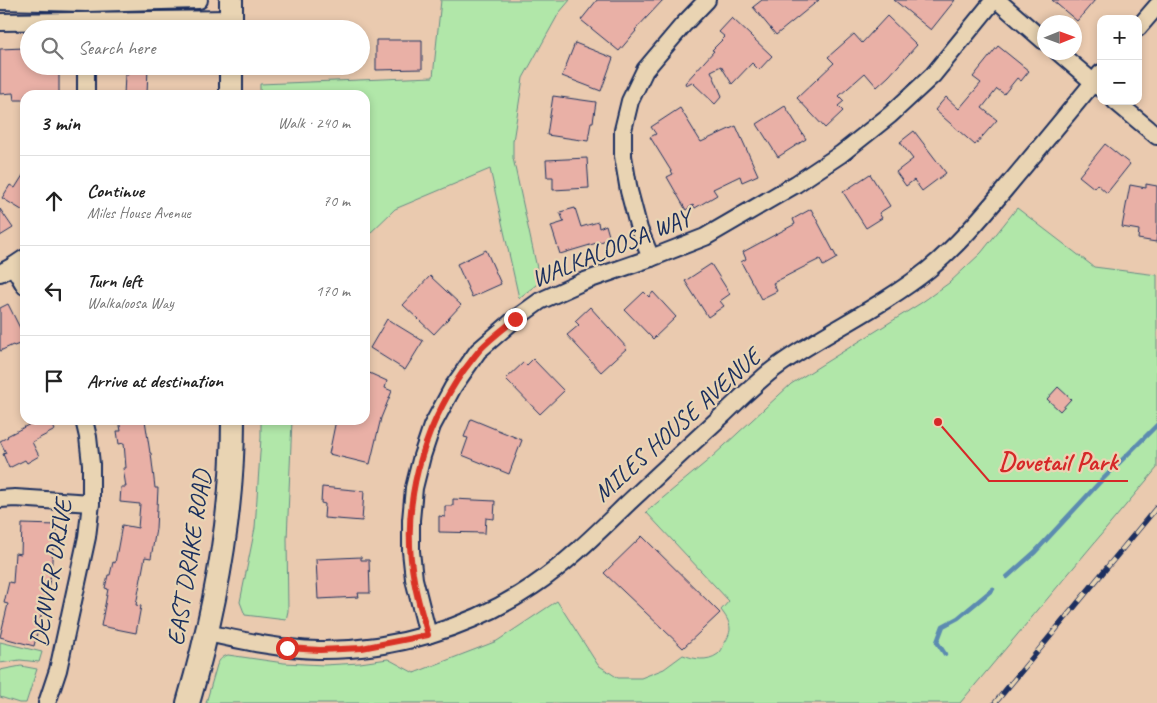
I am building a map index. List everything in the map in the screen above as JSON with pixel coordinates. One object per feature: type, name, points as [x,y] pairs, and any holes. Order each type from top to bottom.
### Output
[{"type":"main road","points":[[231,75],[231,90]]},
{"type":"main road","name":"EAST DRAKE ROAD","points":[[188,703],[208,633],[222,558],[230,494],[233,425]]},
{"type":"street","points":[[0,1],[86,3],[199,0]]},
{"type":"street","points":[[651,258],[639,229],[629,190],[623,156],[623,130],[630,101],[645,70],[707,0]]},
{"type":"street","points":[[996,0],[1037,35]]},
{"type":"street","name":"WALKALOOSA WAY","points":[[428,635],[414,579],[411,551],[414,488],[432,426],[453,387],[478,351],[515,319],[540,301],[582,282],[705,237],[841,154],[890,115],[933,75],[996,0]]},
{"type":"street","points":[[1142,23],[1157,6]]},
{"type":"street","points":[[167,20],[231,16]]},
{"type":"street","points":[[0,22],[20,23]]},
{"type":"street","points":[[1069,60],[1097,81]]},
{"type":"street","points":[[86,75],[86,90]]},
{"type":"street","name":"MILES HOUSE AVENUE","points":[[208,633],[287,648],[320,650],[362,648],[428,635],[460,624],[533,586],[566,561],[766,375],[794,355],[895,293],[927,270],[959,242],[1097,83]]},
{"type":"street","points":[[1121,105],[1157,136]]},
{"type":"street","points":[[13,266],[20,278]]},
{"type":"street","name":"DENVER DRIVE","points":[[47,703],[58,670],[87,537],[91,503],[91,464],[85,425]]},
{"type":"street","points":[[0,499],[15,498],[91,503]]},
{"type":"green space","points":[[441,0],[570,0],[559,13],[523,78],[513,141],[513,158],[540,282],[519,298],[490,169],[395,209],[370,233],[370,90],[260,90],[260,84],[433,77]]},
{"type":"green space","points":[[1017,208],[1094,267],[1157,275],[1157,468],[960,703],[206,703],[217,665],[221,659],[228,655],[284,663],[324,665],[388,659],[414,673],[497,641],[557,601],[598,665],[618,678],[641,678],[664,669],[683,655],[696,659],[714,657],[722,649],[729,632],[730,626],[721,610],[729,601],[646,512],[711,458],[791,384],[921,303],[949,283],[981,253]]},
{"type":"green space","points":[[261,425],[292,425],[287,539],[288,611],[286,620],[245,615],[240,602],[255,528]]},
{"type":"green space","points":[[0,642],[42,652],[39,662],[20,660],[0,663]]},
{"type":"green space","points":[[21,666],[37,669],[26,703],[19,703],[0,697],[0,670]]},
{"type":"building","points":[[597,0],[663,0],[635,30],[619,51],[581,20]]},
{"type":"building","points":[[762,0],[819,0],[776,35],[753,7]]},
{"type":"building","points":[[894,0],[955,0],[931,30]]},
{"type":"building","points":[[1052,0],[1095,0],[1082,15],[1070,15]]},
{"type":"building","points":[[887,16],[917,45],[877,87],[865,73],[839,96],[844,101],[838,106],[843,111],[825,128],[797,98],[834,63],[828,57],[854,34],[862,43]]},
{"type":"building","points":[[732,18],[772,56],[759,70],[752,63],[732,84],[721,66],[711,71],[722,96],[715,104],[692,82],[686,85],[685,83],[725,37],[719,32]]},
{"type":"building","points":[[376,40],[422,40],[422,69],[376,70]]},
{"type":"building","points":[[575,43],[613,58],[601,91],[562,76]]},
{"type":"building","points":[[998,46],[1029,71],[1021,81],[1017,78],[1004,94],[997,89],[982,108],[997,120],[975,145],[935,110],[946,97],[959,109],[981,83],[973,77]]},
{"type":"building","points":[[20,48],[20,75],[59,75],[59,90],[20,90],[20,100],[14,100],[13,93],[0,94],[0,49]]},
{"type":"building","points":[[125,75],[148,75],[147,90],[124,90]]},
{"type":"building","points":[[553,96],[596,102],[588,141],[547,135]]},
{"type":"building","points":[[785,106],[806,139],[778,157],[757,124]]},
{"type":"building","points":[[680,108],[701,142],[736,126],[758,175],[742,182],[740,176],[713,189],[717,195],[695,208],[693,205],[686,210],[667,177],[673,174],[650,137],[656,134],[651,127]]},
{"type":"building","points":[[914,131],[946,173],[922,191],[914,180],[906,186],[896,172],[913,159],[900,142]]},
{"type":"building","points":[[1105,144],[1130,164],[1107,193],[1097,184],[1094,188],[1079,176]]},
{"type":"building","points":[[587,158],[589,188],[553,190],[553,177],[547,177],[546,160]]},
{"type":"building","points":[[870,174],[890,206],[879,213],[882,218],[866,228],[843,192]]},
{"type":"building","points":[[20,180],[20,209],[2,198],[10,185],[15,188]]},
{"type":"building","points":[[1146,184],[1157,186],[1156,242],[1138,239],[1139,230],[1122,227],[1130,185],[1146,188]]},
{"type":"building","points":[[575,208],[581,227],[598,222],[599,228],[606,225],[610,239],[560,254],[551,226],[564,222],[560,212]]},
{"type":"building","points":[[0,209],[13,228],[0,236]]},
{"type":"building","points":[[811,209],[837,258],[823,266],[820,259],[773,283],[777,291],[761,299],[741,262],[746,259],[743,252],[795,224],[793,219]]},
{"type":"building","points":[[486,250],[501,284],[472,297],[457,264]]},
{"type":"building","points":[[711,264],[730,294],[720,301],[724,306],[708,317],[685,281]]},
{"type":"building","points":[[430,276],[461,305],[434,334],[403,305]]},
{"type":"building","points":[[644,292],[649,297],[653,292],[676,317],[653,339],[625,310]]},
{"type":"building","points":[[8,304],[20,328],[20,344],[0,351],[0,308]]},
{"type":"building","points":[[590,307],[627,348],[601,372],[567,335],[579,325],[575,321]]},
{"type":"building","points":[[387,319],[423,341],[405,370],[370,348]]},
{"type":"building","points":[[533,359],[564,391],[540,414],[506,379],[524,362],[527,365]]},
{"type":"building","points":[[370,373],[387,381],[385,388],[392,391],[381,418],[370,464],[329,454],[335,425],[370,425]]},
{"type":"building","points":[[1058,387],[1071,399],[1060,411],[1047,399]]},
{"type":"building","points":[[471,419],[522,440],[509,474],[462,455],[468,438],[464,437]]},
{"type":"building","points":[[28,425],[52,425],[55,430],[32,442],[39,456],[27,463],[25,460],[9,468],[3,454],[6,453],[0,441]]},
{"type":"building","points":[[120,425],[146,425],[155,488],[158,488],[156,529],[151,558],[145,557],[136,605],[141,606],[136,633],[101,626],[108,589],[105,588],[113,562],[115,563],[122,525],[138,528],[140,504],[120,502],[121,487],[126,487],[123,468],[126,468],[124,443],[119,444],[117,431],[121,431]]},
{"type":"building","points":[[322,487],[364,491],[362,521],[324,518],[325,504],[321,503]]},
{"type":"building","points":[[453,499],[495,501],[494,519],[486,518],[485,533],[439,532],[439,516],[445,517],[445,506],[453,506]]},
{"type":"building","points":[[22,524],[57,525],[56,546],[53,546],[51,575],[34,646],[0,637],[8,604],[4,603],[9,582],[13,583],[15,553],[21,554]]},
{"type":"building","points":[[642,536],[720,613],[683,648],[604,573]]},
{"type":"building","points":[[361,557],[361,560],[369,560],[370,593],[358,593],[359,597],[318,599],[316,559]]},
{"type":"waterway","points":[[1007,577],[1035,552],[1099,483],[1157,425]]},
{"type":"waterway","points":[[945,654],[937,642],[943,626],[958,618],[993,589]]},
{"type":"railway","points":[[995,703],[1157,507]]},
{"type":"place","name":"Dovetail Park","points":[[938,422]]},
{"type":"route","points":[[287,648],[320,650],[362,648],[428,635],[414,579],[411,551],[414,488],[422,456],[432,426],[453,387],[478,351],[515,319]]}]
